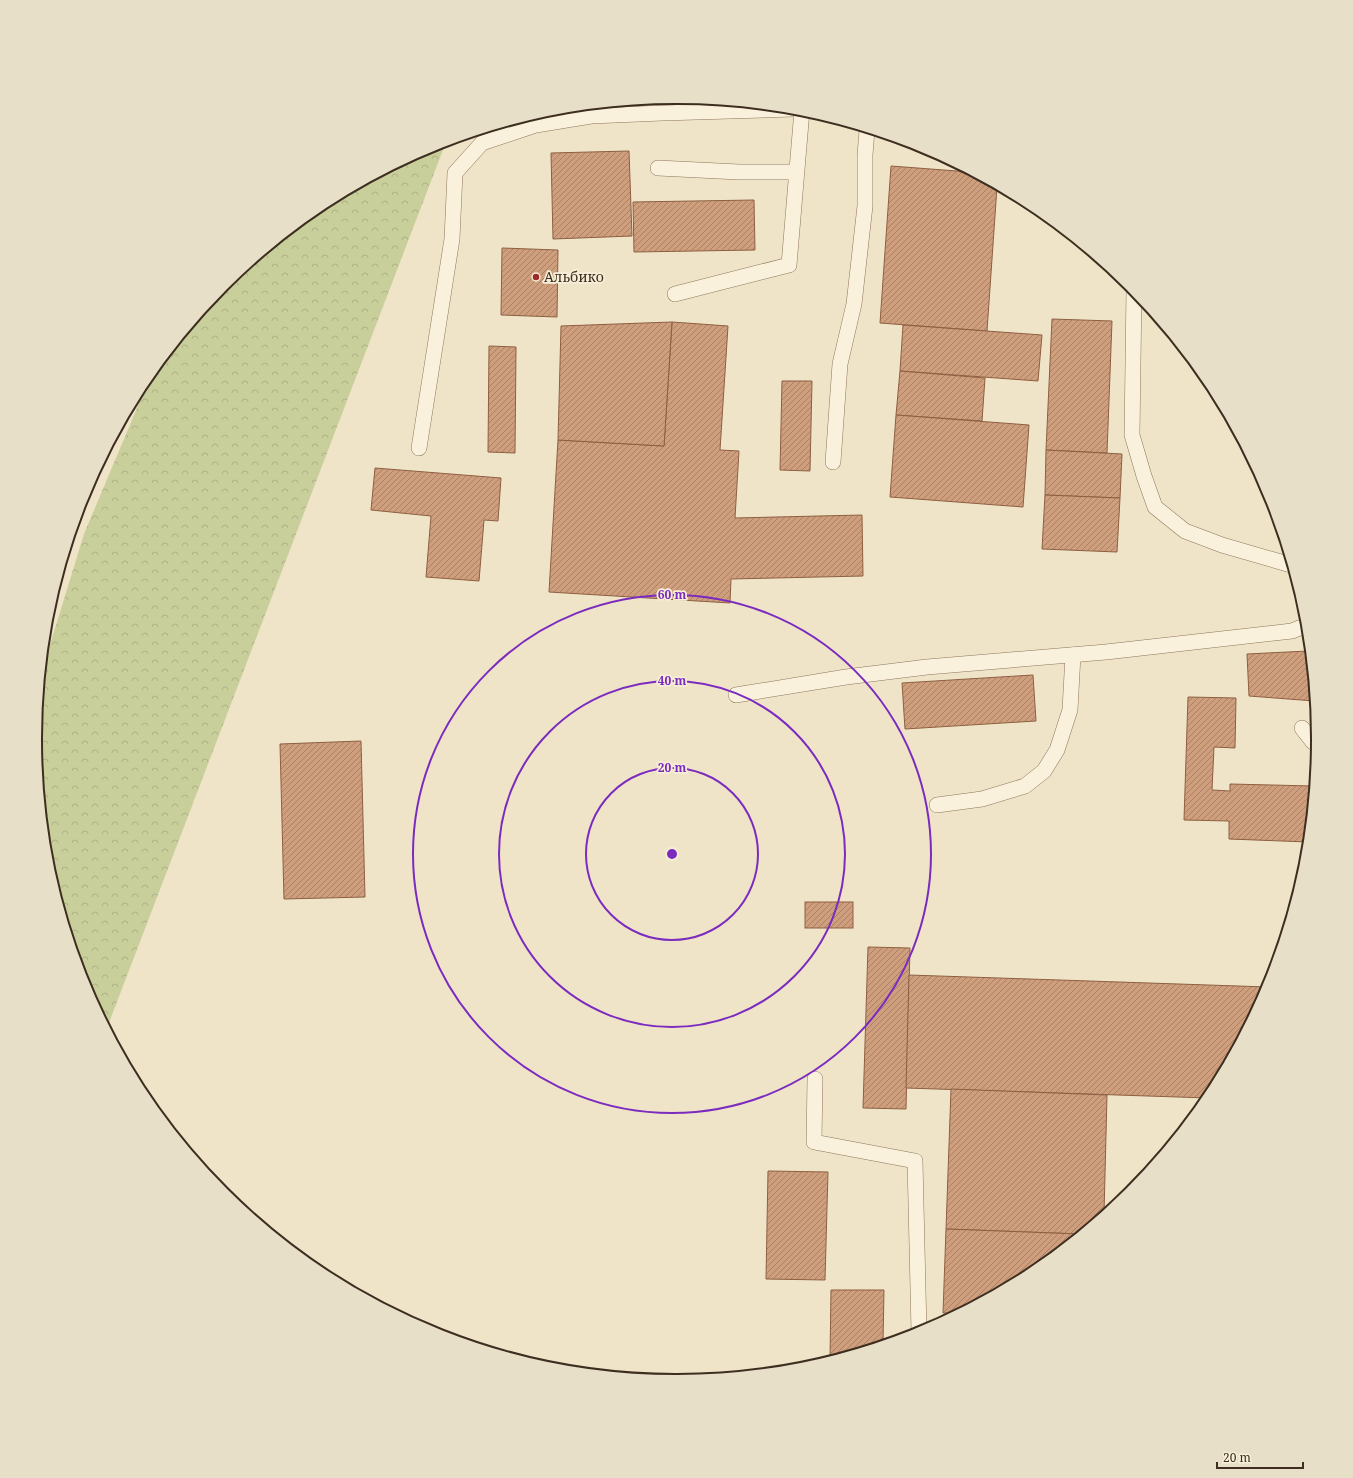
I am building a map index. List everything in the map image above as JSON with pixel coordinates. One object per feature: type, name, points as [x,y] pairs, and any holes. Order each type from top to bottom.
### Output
[{"type":"lane","points":[[419,448],[452,239],[455,173],[482,143],[536,125],[591,116],[759,110]]},
{"type":"lane","points":[[674,294],[789,265],[801,117]]},
{"type":"lane","points":[[833,462],[840,364],[854,304],[865,206],[867,134]]},
{"type":"lane","points":[[658,168],[738,172],[796,172]]},
{"type":"lane","points":[[1134,299],[1132,435],[1144,476],[1156,507],[1185,531],[1222,545],[1286,563]]},
{"type":"lane","points":[[736,694],[846,677],[927,667],[1106,652],[1292,631],[1301,627]]},
{"type":"lane","points":[[937,805],[982,799],[1025,786],[1044,771],[1057,750],[1070,710],[1073,655]]},
{"type":"lane","points":[[1302,728],[1311,739]]},
{"type":"lane","points":[[815,1079],[814,1142],[915,1161],[920,1325]]},
{"type":"green space","points":[[443,149],[109,1023],[90,982],[64,903],[54,863],[47,822],[43,780],[43,698],[47,656],[84,534],[140,400],[173,353],[199,321],[228,290],[258,262],[324,211],[396,170]]},
{"type":"building","points":[[629,151],[632,236],[553,239],[551,153]]},
{"type":"building","points":[[891,166],[959,171],[997,192],[987,331],[880,323]]},
{"type":"building","points":[[754,200],[755,250],[634,252],[633,202]]},
{"type":"building","points":[[502,248],[558,250],[557,317],[501,315]]},
{"type":"building","points":[[1052,319],[1112,321],[1107,453],[1046,450]]},
{"type":"building","points":[[672,322],[728,326],[720,450],[739,451],[735,518],[862,515],[863,576],[731,579],[730,603],[549,592],[558,440],[664,446]]},
{"type":"building","points":[[672,322],[664,446],[558,440],[561,326]]},
{"type":"building","points":[[903,325],[1042,335],[1038,381],[900,371]]},
{"type":"building","points":[[489,346],[516,347],[515,453],[488,452]]},
{"type":"building","points":[[900,371],[985,378],[982,421],[896,415]]},
{"type":"building","points":[[782,381],[812,381],[810,471],[780,470]]},
{"type":"building","points":[[896,415],[1029,425],[1023,507],[890,497]]},
{"type":"building","points":[[1046,450],[1122,454],[1120,498],[1045,495]]},
{"type":"building","points":[[375,468],[501,478],[498,521],[484,520],[479,581],[426,577],[431,516],[371,510]]},
{"type":"building","points":[[1045,495],[1120,498],[1117,552],[1042,549]]},
{"type":"building","points":[[1305,651],[1310,701],[1249,696],[1247,654]]},
{"type":"building","points":[[1033,675],[1036,721],[905,729],[902,683]]},
{"type":"building","points":[[1188,697],[1236,698],[1235,748],[1214,747],[1212,790],[1230,791],[1230,784],[1309,786],[1303,842],[1229,839],[1229,821],[1184,820]]},
{"type":"building","points":[[361,741],[365,897],[284,899],[280,744]]},
{"type":"building","points":[[805,902],[853,902],[853,928],[805,928]]},
{"type":"building","points":[[868,947],[910,948],[906,1109],[863,1108]]},
{"type":"building","points":[[909,975],[1261,987],[1246,1020],[1200,1098],[906,1088]]},
{"type":"building","points":[[951,1089],[1107,1095],[1104,1207],[1095,1216],[1073,1234],[946,1229]]},
{"type":"building","points":[[768,1171],[828,1172],[825,1280],[766,1279]]},
{"type":"building","points":[[946,1229],[1073,1234],[1029,1267],[957,1308],[943,1313]]},
{"type":"building","points":[[831,1290],[884,1290],[883,1339],[830,1354]]},
{"type":"place","name":"Альбико","points":[[536,277]]}]
